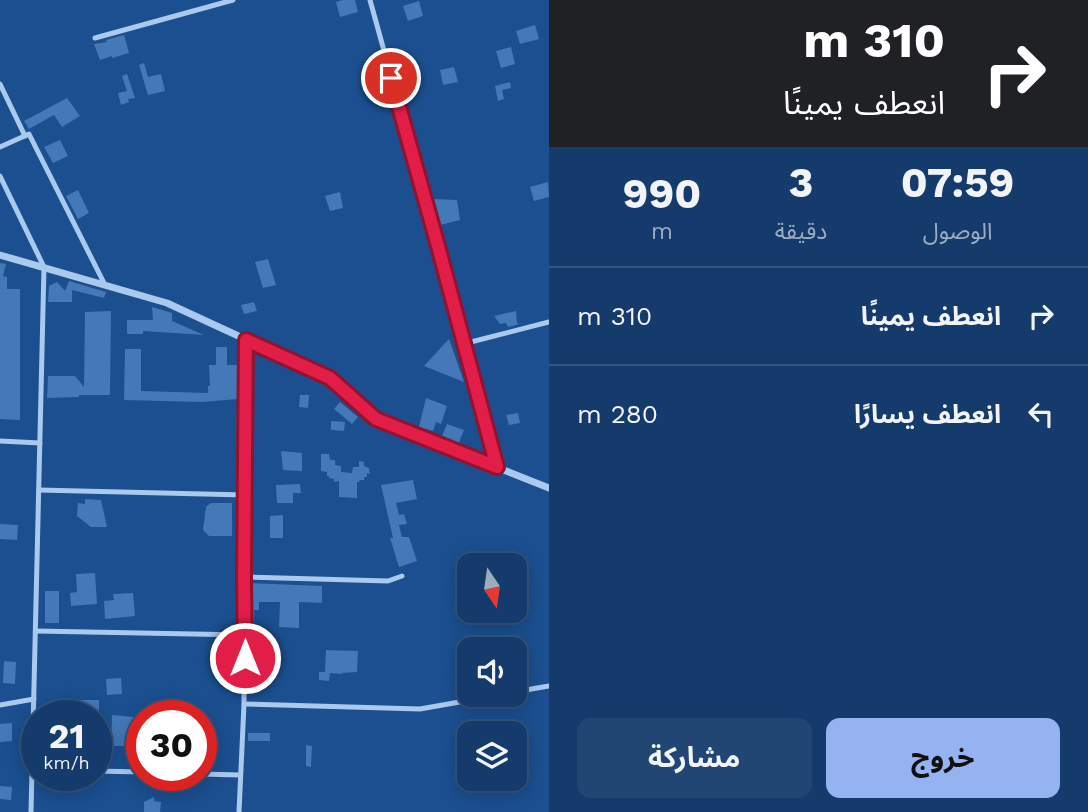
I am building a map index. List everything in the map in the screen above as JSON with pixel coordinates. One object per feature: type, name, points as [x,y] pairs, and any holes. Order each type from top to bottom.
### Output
[{"type":"street","points":[[95,38],[233,0]]},
{"type":"street","points":[[370,0],[497,467]]},
{"type":"street","points":[[0,83],[25,136]]},
{"type":"street","points":[[0,147],[29,134],[105,285]]},
{"type":"street","points":[[0,176],[44,267],[34,699],[0,705]]},
{"type":"street","points":[[0,254],[167,303],[330,378],[376,419],[549,488]]},
{"type":"street","points":[[463,344],[549,322]]},
{"type":"street","points":[[239,812],[244,704],[246,340]]},
{"type":"street","points":[[0,441],[40,443]]},
{"type":"street","points":[[39,490],[244,495]]},
{"type":"street","points":[[244,577],[388,580],[402,576]]},
{"type":"street","points":[[36,631],[245,635]]},
{"type":"street","points":[[527,690],[549,686]]},
{"type":"street","points":[[244,704],[420,709],[457,702]]},
{"type":"street","points":[[217,774],[240,775]]},
{"type":"street","points":[[31,812],[32,791]]},
{"type":"building","points":[[355,0],[358,12],[340,17],[336,2]]},
{"type":"building","points":[[419,1],[423,16],[408,21],[403,6]]},
{"type":"building","points":[[535,25],[539,39],[520,44],[516,31]]},
{"type":"building","points":[[124,35],[129,53],[100,60],[94,44]]},
{"type":"building","points":[[511,47],[515,64],[501,68],[496,51]]},
{"type":"building","points":[[144,63],[148,77],[161,74],[165,91],[148,95],[139,65]]},
{"type":"building","points":[[454,67],[458,82],[443,85],[440,70]]},
{"type":"building","points":[[127,74],[135,98],[128,99],[129,102],[121,105],[118,93],[127,91],[122,76]]},
{"type":"building","points":[[510,82],[511,88],[502,90],[504,99],[498,101],[495,86]]},
{"type":"building","points":[[67,98],[80,116],[62,127],[54,115],[29,129],[24,121]]},
{"type":"building","points":[[60,140],[68,156],[53,163],[44,147]]},
{"type":"building","points":[[548,182],[549,197],[534,201],[530,187]]},
{"type":"building","points":[[78,190],[89,213],[78,219],[66,196]]},
{"type":"building","points":[[340,192],[343,208],[330,211],[325,196]]},
{"type":"building","points":[[434,199],[457,200],[460,220],[440,225]]},
{"type":"building","points":[[268,259],[276,285],[263,288],[255,262]]},
{"type":"building","points":[[0,263],[6,264],[3,276],[7,277],[7,289],[20,289],[20,420],[0,419]]},
{"type":"building","points":[[69,281],[106,292],[104,298],[72,290],[72,302],[48,302],[49,286],[57,282],[65,291]]},
{"type":"building","points":[[254,302],[257,311],[244,314],[241,305]]},
{"type":"building","points":[[152,307],[172,313],[172,321],[204,335],[143,331],[143,334],[127,334],[127,320],[153,320]]},
{"type":"building","points":[[111,311],[110,395],[47,398],[48,376],[75,376],[84,387],[85,312]]},
{"type":"building","points":[[516,311],[519,324],[508,327],[506,323],[500,324],[494,316]]},
{"type":"building","points":[[449,339],[464,382],[424,366]]},
{"type":"building","points":[[216,347],[227,347],[227,365],[238,365],[237,399],[203,402],[124,400],[125,349],[141,349],[141,391],[208,393],[209,365],[216,365]]},
{"type":"building","points":[[300,395],[309,395],[308,408],[299,407]]},
{"type":"building","points":[[426,398],[447,406],[441,424],[436,422],[433,431],[419,427]]},
{"type":"building","points":[[340,402],[358,417],[352,424],[334,409]]},
{"type":"building","points":[[518,413],[520,423],[509,425],[506,415]]},
{"type":"building","points":[[331,421],[345,422],[344,431],[331,430]]},
{"type":"building","points":[[447,424],[464,430],[458,445],[444,440],[445,437],[442,436]]},
{"type":"building","points":[[281,451],[302,453],[302,471],[283,470]]},
{"type":"building","points":[[321,454],[329,454],[330,460],[335,460],[335,465],[341,466],[341,472],[352,473],[353,467],[359,467],[359,461],[369,468],[370,474],[367,473],[364,480],[357,482],[357,498],[339,497],[339,481],[334,482],[334,479],[327,476],[327,472],[321,471]]},
{"type":"building","points":[[413,480],[417,499],[396,503],[399,515],[404,514],[407,524],[399,525],[402,537],[409,537],[417,561],[399,567],[390,538],[393,538],[381,485]]},
{"type":"building","points":[[300,484],[301,493],[293,493],[293,503],[277,503],[276,485]]},
{"type":"building","points":[[85,499],[101,500],[107,527],[91,527],[77,516],[78,503],[85,504]]},
{"type":"building","points":[[211,503],[232,503],[232,536],[209,536],[203,530],[206,507]]},
{"type":"building","points":[[283,515],[283,538],[270,538],[270,516]]},
{"type":"building","points":[[0,524],[18,525],[17,540],[0,539]]},
{"type":"building","points":[[95,573],[97,604],[71,606],[70,593],[77,592],[76,574]]},
{"type":"building","points":[[249,583],[322,586],[322,603],[299,602],[299,628],[279,627],[280,602],[259,602],[259,610],[254,610],[254,629],[249,629]]},
{"type":"building","points":[[45,591],[59,591],[59,623],[45,623]]},
{"type":"building","points":[[133,593],[135,616],[105,619],[104,601],[114,600],[113,594]]},
{"type":"building","points":[[326,650],[358,651],[357,672],[330,673],[329,681],[319,680],[319,672],[325,672]]},
{"type":"building","points":[[4,661],[16,662],[15,684],[3,683]]},
{"type":"building","points":[[121,678],[122,694],[107,695],[106,679]]},
{"type":"building","points":[[112,715],[126,716],[126,746],[112,746]]},
{"type":"building","points":[[12,723],[12,741],[0,742],[0,724]]},
{"type":"building","points":[[248,733],[270,733],[270,741],[248,741]]},
{"type":"building","points":[[306,745],[312,746],[311,767],[306,766]]},
{"type":"building","points":[[0,786],[12,787],[11,800],[0,799]]},
{"type":"building","points":[[154,797],[154,801],[161,802],[160,812],[144,812],[144,802]]},
{"type":"route","points":[[245,658],[246,340],[330,378],[376,419],[497,467],[391,78]]}]
